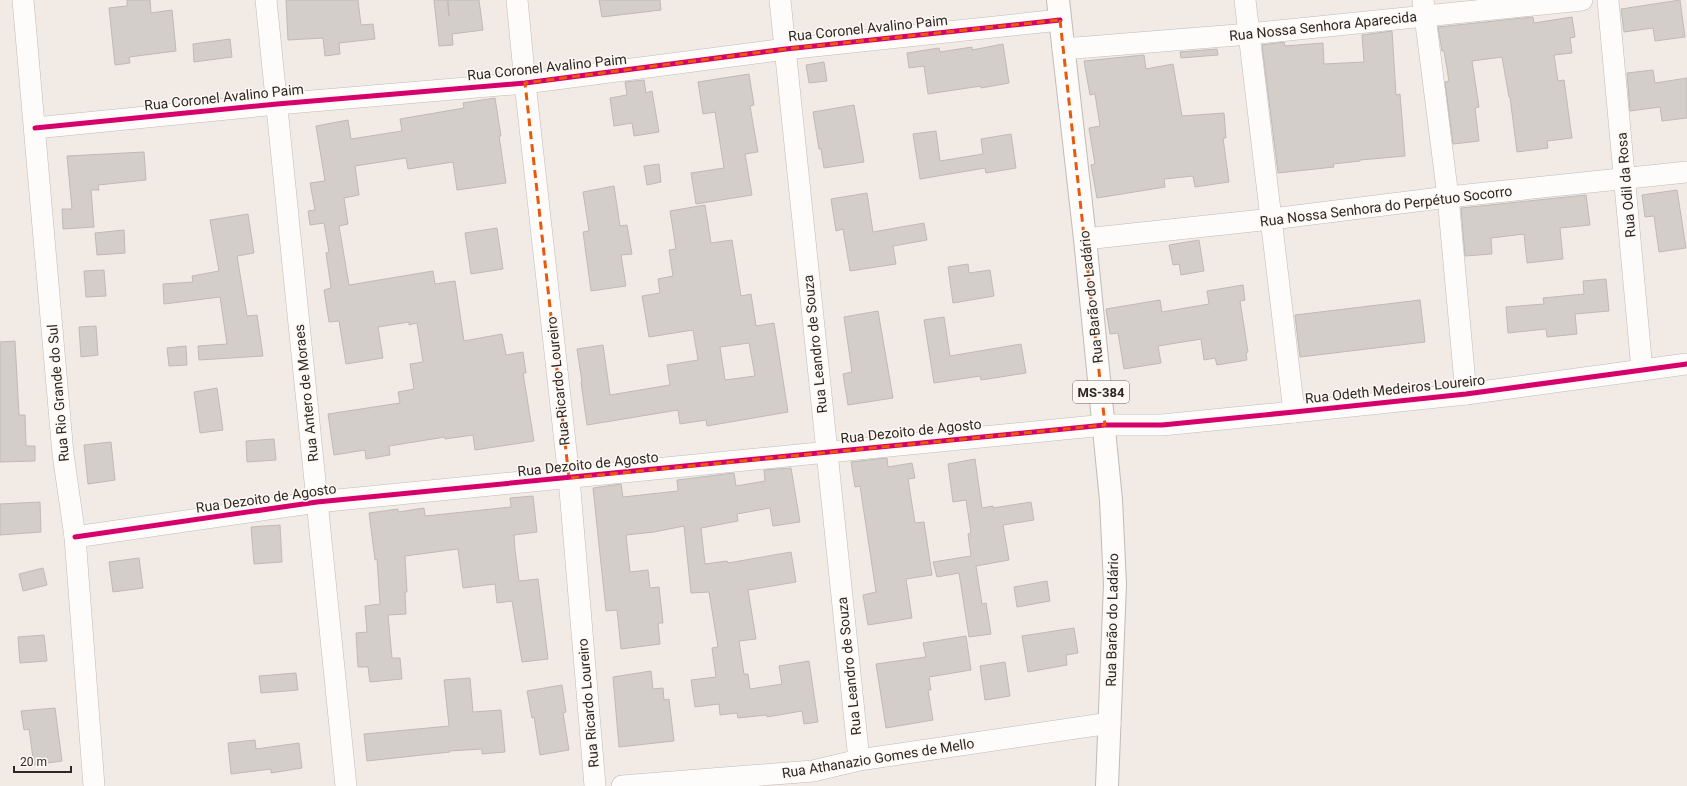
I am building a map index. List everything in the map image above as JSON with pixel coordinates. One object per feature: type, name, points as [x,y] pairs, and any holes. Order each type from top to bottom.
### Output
[{"type":"main road","name":"Rua Barão do Ladário","points":[[1059,10],[1105,425],[1111,500],[1115,584],[1107,786]]},
{"type":"street","name":"Rua Rio Grande do Sul","points":[[23,0],[63,454],[75,536],[94,786]]},
{"type":"street","name":"Rua Antero de Moraes","points":[[266,0],[346,786]]},
{"type":"street","name":"Rua Ricardo Loureiro","points":[[517,0],[569,478],[595,786]]},
{"type":"street","name":"Rua Leandro de Souza","points":[[780,0],[859,760]]},
{"type":"street","points":[[1245,0],[1294,412]]},
{"type":"street","name":"Rua Nossa Senhora Aparecida","points":[[1063,49],[1249,34],[1424,8],[1582,0]]},
{"type":"street","name":"Rua Odil da Rosa","points":[[1608,0],[1642,370]]},
{"type":"street","points":[[1424,8],[1448,197],[1466,394]]},
{"type":"street","name":"Rua Coronel Avalino Paim","points":[[35,128],[277,104],[525,83],[786,49],[1059,10]]},
{"type":"street","name":"Rua Nossa Senhora do Perpétuo Socorro","points":[[1085,239],[1272,220],[1448,197],[1687,172]]},
{"type":"street","name":"Rua Odeth Medeiros Loureiro","points":[[1105,425],[1162,425],[1466,394],[1687,364]]},
{"type":"street","name":"Rua Dezoito de Agosto","points":[[75,536],[317,502],[1105,425]]},
{"type":"street","name":"Rua Athanazio Gomes de Mello","points":[[622,786],[814,778],[859,760],[1110,723]]},
{"type":"highlighted area","points":[[1060,20],[1105,425],[569,478],[525,83],[786,49]]},
{"type":"building","points":[[127,0],[150,0],[151,13],[172,10],[176,51],[129,57],[130,63],[115,65],[109,8],[127,6]]},
{"type":"building","points":[[286,0],[358,0],[361,25],[373,24],[375,39],[339,43],[340,54],[325,56],[323,38],[288,40]]},
{"type":"building","points":[[434,0],[447,0],[449,16],[448,0],[479,0],[483,30],[452,34],[453,45],[439,46]]},
{"type":"building","points":[[599,0],[660,0],[661,10],[602,17]]},
{"type":"building","points":[[1680,0],[1685,37],[1655,41],[1653,28],[1624,32],[1621,9]]},
{"type":"building","points":[[1533,17],[1534,23],[1572,17],[1575,37],[1570,38],[1572,53],[1554,55],[1558,81],[1564,80],[1572,138],[1547,141],[1548,148],[1517,152],[1510,97],[1502,57],[1472,61],[1479,107],[1475,108],[1479,141],[1453,144],[1445,82],[1449,81],[1438,27]]},
{"type":"building","points":[[1392,31],[1396,95],[1400,94],[1405,156],[1360,160],[1333,164],[1334,167],[1278,173],[1262,45],[1284,42],[1285,46],[1323,43],[1324,64],[1364,62],[1362,35]]},
{"type":"building","points":[[230,39],[232,57],[194,62],[193,44]]},
{"type":"building","points":[[1003,44],[1009,83],[928,94],[924,66],[909,68],[907,53],[939,48],[940,52],[972,47],[972,50]]},
{"type":"building","points":[[1217,49],[1218,55],[1181,58],[1180,52]]},
{"type":"building","points":[[1144,55],[1146,69],[1173,64],[1182,116],[1224,113],[1226,138],[1223,138],[1229,182],[1195,187],[1193,176],[1164,179],[1165,187],[1097,198],[1091,165],[1095,164],[1089,128],[1100,126],[1095,94],[1090,95],[1084,61]]},
{"type":"building","points":[[824,62],[827,81],[809,83],[806,65]]},
{"type":"building","points":[[1653,70],[1655,83],[1687,78],[1687,118],[1662,121],[1660,107],[1630,111],[1627,73]]},
{"type":"building","points":[[749,74],[754,105],[750,106],[758,152],[745,154],[752,195],[696,204],[691,173],[724,168],[715,112],[703,114],[698,82]]},
{"type":"building","points":[[644,80],[646,93],[652,91],[659,132],[634,136],[632,123],[614,126],[610,98],[627,95],[625,82]]},
{"type":"building","points":[[495,98],[506,183],[457,190],[453,162],[408,169],[406,158],[355,166],[359,195],[344,198],[348,224],[339,226],[349,285],[433,271],[435,284],[455,281],[464,341],[502,334],[506,355],[523,352],[526,373],[523,373],[534,441],[475,450],[473,435],[445,439],[445,437],[389,446],[390,455],[366,459],[365,450],[334,455],[328,414],[400,403],[398,392],[414,389],[410,364],[423,362],[417,323],[409,325],[409,322],[378,327],[383,358],[346,364],[339,321],[329,322],[324,290],[331,288],[326,253],[329,252],[324,223],[310,225],[308,211],[315,210],[310,183],[325,181],[316,126],[348,120],[351,139],[402,131],[400,119],[464,108],[463,103]]},
{"type":"building","points":[[854,105],[864,162],[824,168],[821,149],[819,149],[813,112]]},
{"type":"building","points":[[936,131],[940,161],[983,154],[981,139],[1011,134],[1016,168],[986,173],[985,168],[920,179],[913,134]]},
{"type":"building","points":[[144,152],[146,180],[98,185],[99,190],[91,190],[94,227],[63,229],[62,209],[72,209],[67,156]]},
{"type":"building","points":[[659,164],[661,182],[647,185],[644,166]]},
{"type":"building","points":[[614,186],[620,226],[627,225],[632,254],[621,255],[626,286],[591,291],[583,232],[589,231],[583,192]]},
{"type":"building","points":[[1677,190],[1686,248],[1659,252],[1654,216],[1645,217],[1642,195]]},
{"type":"building","points":[[867,193],[873,232],[924,223],[927,240],[893,246],[896,264],[850,271],[843,229],[836,231],[831,199]]},
{"type":"building","points":[[1586,195],[1590,225],[1560,228],[1563,259],[1527,263],[1524,234],[1491,238],[1492,254],[1465,256],[1461,208]]},
{"type":"building","points":[[705,205],[711,243],[732,240],[741,296],[751,294],[756,326],[774,323],[788,412],[707,426],[706,420],[680,424],[678,410],[587,425],[577,349],[603,345],[610,395],[670,385],[667,365],[698,360],[693,330],[649,337],[642,296],[660,293],[658,279],[673,276],[669,250],[676,249],[670,211]],"holes":[[[749,343],[755,376],[725,380],[720,347]]]},
{"type":"building","points":[[248,214],[254,253],[237,256],[247,316],[257,315],[263,356],[199,360],[198,346],[227,344],[220,297],[164,304],[163,284],[193,282],[192,276],[219,271],[210,220]]},
{"type":"building","points":[[497,228],[503,269],[471,274],[465,233]]},
{"type":"building","points":[[124,230],[125,253],[97,255],[95,233]]},
{"type":"building","points":[[1199,240],[1204,271],[1181,275],[1179,264],[1173,265],[1169,245]]},
{"type":"building","points":[[968,264],[969,273],[990,270],[994,296],[953,303],[948,267]]},
{"type":"building","points":[[104,270],[106,296],[86,297],[84,271]]},
{"type":"building","points":[[1606,279],[1609,311],[1575,314],[1577,334],[1547,337],[1546,329],[1508,333],[1506,307],[1544,304],[1543,298],[1584,294],[1583,281]]},
{"type":"building","points":[[1243,285],[1245,300],[1240,301],[1248,352],[1246,353],[1247,360],[1217,365],[1215,358],[1204,360],[1201,339],[1158,346],[1161,363],[1124,369],[1118,333],[1110,334],[1106,309],[1160,300],[1162,312],[1209,304],[1207,291]]},
{"type":"building","points":[[1420,300],[1425,342],[1300,357],[1295,315]]},
{"type":"building","points":[[878,311],[893,398],[848,405],[843,374],[852,372],[844,317]]},
{"type":"building","points":[[944,317],[950,356],[1021,344],[1026,373],[981,380],[980,376],[934,383],[924,320]]},
{"type":"building","points":[[96,326],[98,355],[81,357],[79,327]]},
{"type":"building","points":[[15,341],[19,415],[25,415],[26,446],[35,446],[35,461],[0,462],[0,342]]},
{"type":"building","points":[[186,346],[187,365],[169,366],[167,348]]},
{"type":"building","points":[[217,388],[223,430],[200,433],[194,392]]},
{"type":"building","points":[[274,439],[276,460],[247,462],[246,441]]},
{"type":"building","points":[[111,442],[115,480],[88,484],[84,445]]},
{"type":"building","points":[[887,458],[888,467],[912,463],[915,478],[908,479],[915,523],[924,522],[932,575],[906,579],[912,618],[868,625],[863,595],[876,592],[860,486],[855,487],[851,462]]},
{"type":"building","points":[[975,459],[982,508],[993,506],[993,508],[1031,502],[1034,520],[1003,525],[1009,560],[976,566],[982,604],[986,603],[991,634],[969,637],[959,573],[937,577],[933,562],[971,556],[968,534],[971,533],[966,500],[953,502],[948,464]]},
{"type":"building","points":[[791,468],[800,522],[773,526],[770,508],[737,514],[738,521],[701,528],[705,564],[727,561],[728,563],[791,552],[796,582],[748,590],[756,639],[739,641],[744,674],[748,674],[750,689],[782,684],[779,666],[809,661],[818,722],[804,724],[802,711],[767,717],[767,715],[738,718],[737,713],[720,715],[719,704],[695,707],[691,680],[716,677],[712,648],[718,647],[709,592],[691,593],[684,526],[654,532],[626,535],[630,572],[648,570],[650,588],[659,587],[663,623],[658,623],[660,644],[621,649],[617,610],[606,611],[593,488],[621,484],[623,497],[678,491],[677,480],[734,473],[736,486],[765,481],[764,470]]},
{"type":"building","points":[[533,496],[537,532],[514,535],[515,550],[519,581],[538,579],[548,659],[522,662],[512,601],[497,603],[495,584],[463,588],[458,549],[405,556],[407,592],[405,592],[406,614],[388,615],[392,658],[400,658],[402,679],[370,682],[368,667],[358,667],[356,633],[367,632],[365,606],[380,604],[377,559],[375,560],[369,513],[398,509],[398,512],[424,508],[425,516],[454,513],[511,507],[510,498]]},
{"type":"building","points":[[40,502],[41,532],[0,535],[0,504]]},
{"type":"building","points":[[280,525],[282,562],[254,564],[251,527]]},
{"type":"building","points":[[139,558],[143,588],[113,592],[109,562]]},
{"type":"building","points":[[43,568],[47,585],[23,591],[19,574]]},
{"type":"building","points":[[1047,581],[1050,601],[1017,607],[1014,587]]},
{"type":"building","points":[[1074,628],[1078,653],[1066,655],[1067,665],[1028,672],[1022,636]]},
{"type":"building","points":[[44,635],[47,661],[20,663],[18,637]]},
{"type":"building","points":[[966,636],[971,670],[929,677],[931,690],[928,690],[933,720],[886,728],[876,664],[926,657],[923,643]]},
{"type":"building","points":[[1005,662],[1010,696],[985,700],[980,666]]},
{"type":"building","points":[[651,671],[653,689],[663,688],[664,700],[669,699],[674,741],[619,747],[613,677]]},
{"type":"building","points":[[296,673],[298,690],[261,693],[259,676]]},
{"type":"building","points":[[470,678],[473,712],[501,710],[505,752],[482,754],[482,749],[449,751],[450,752],[367,761],[364,734],[449,726],[444,680]]},
{"type":"building","points":[[562,685],[566,712],[563,713],[569,750],[540,755],[534,717],[532,718],[527,691]]},
{"type":"building","points":[[55,708],[62,761],[34,765],[29,729],[24,730],[21,711]]},
{"type":"building","points":[[255,740],[256,749],[299,743],[302,768],[271,773],[271,769],[231,774],[228,743]]},
{"type":"cycle path","points":[[35,128],[277,104],[525,83],[786,49],[1060,20]]},
{"type":"cycle path","points":[[75,537],[317,502],[1105,425],[1162,425],[1294,412],[1466,394],[1687,364]]}]
